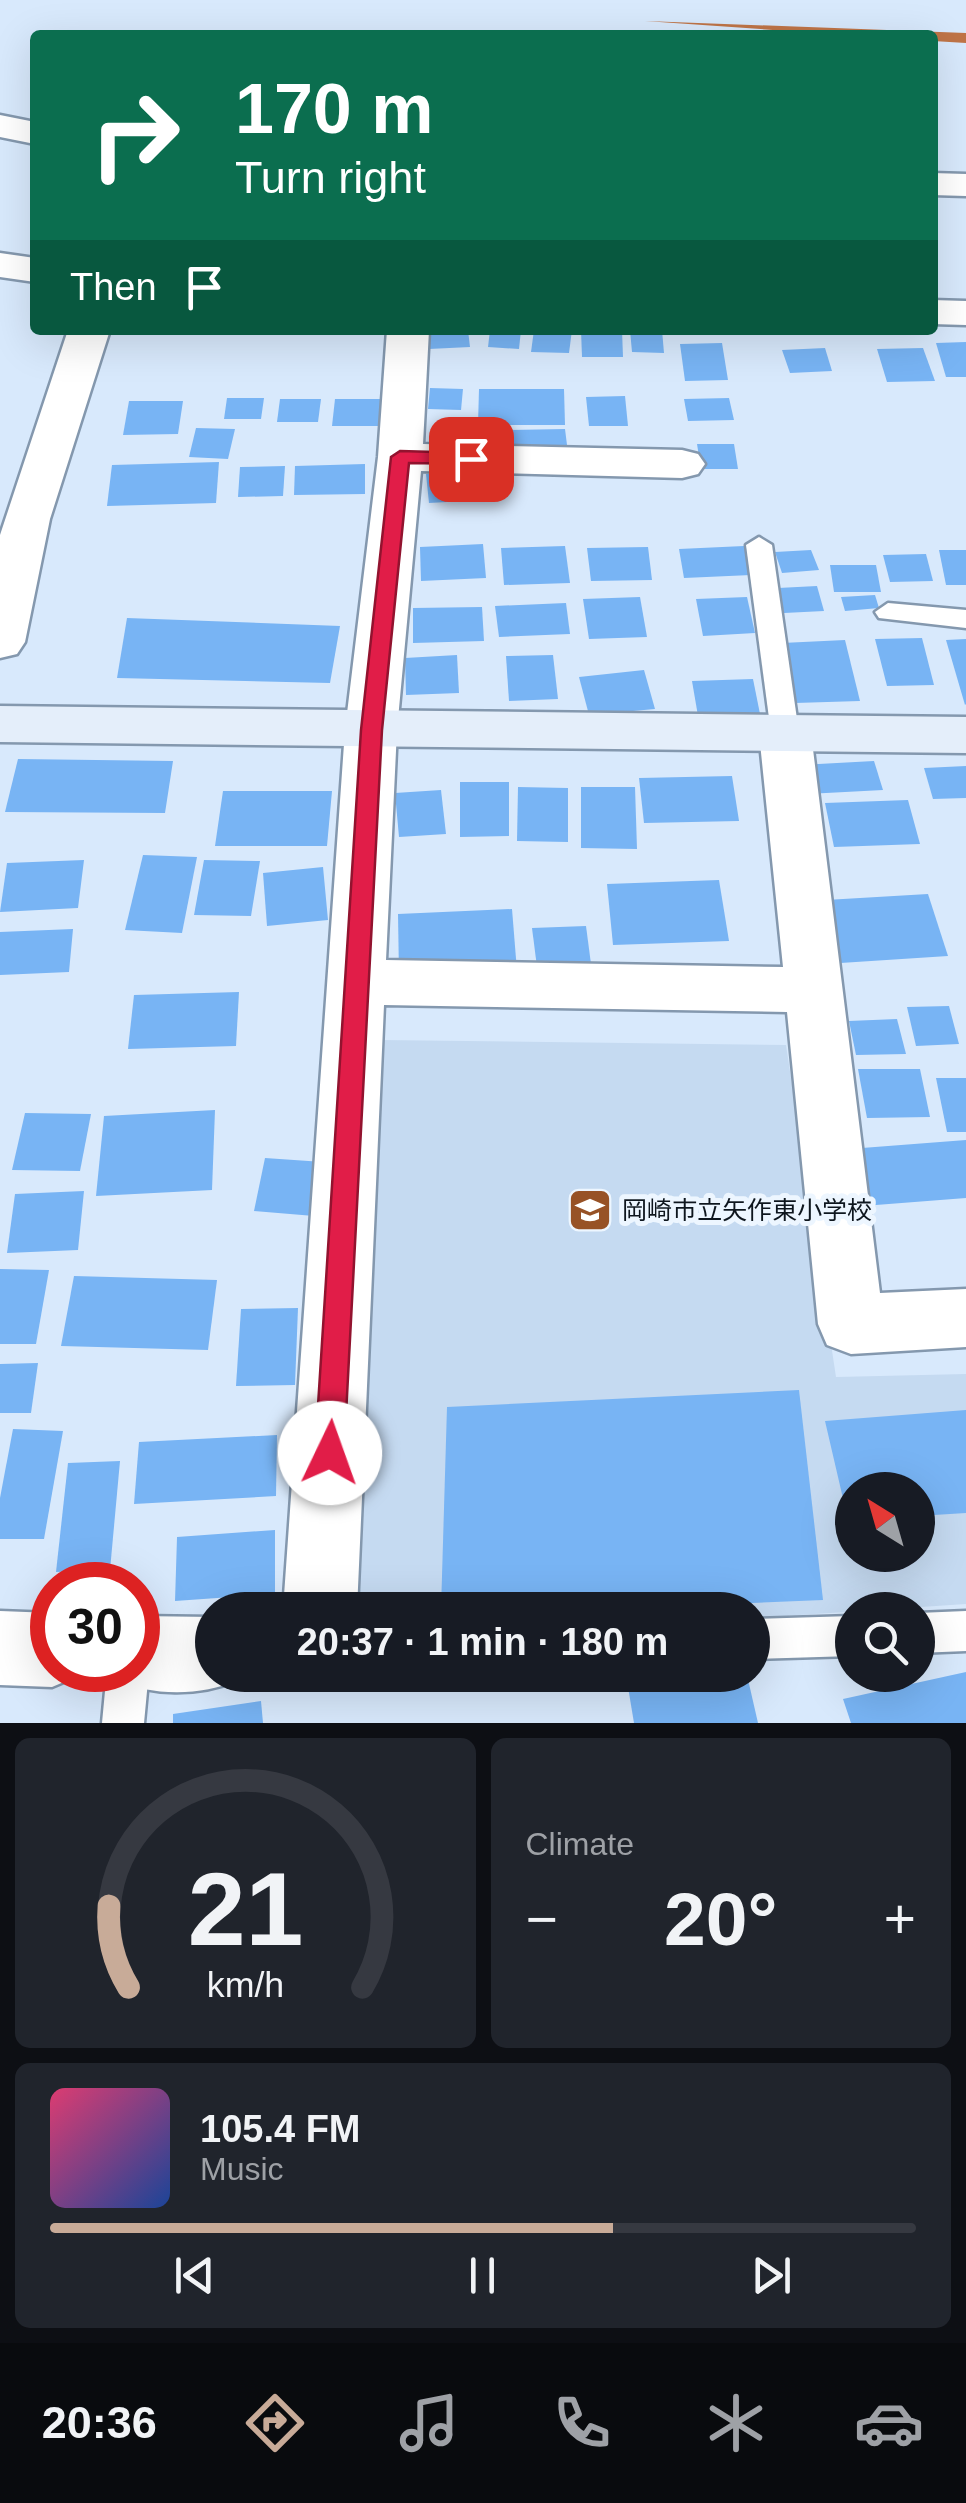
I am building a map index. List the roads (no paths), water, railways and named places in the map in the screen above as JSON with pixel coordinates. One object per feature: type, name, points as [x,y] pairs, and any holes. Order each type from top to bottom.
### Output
[{"type":"street","points":[[0,126],[30,132]]},
{"type":"street","points":[[938,184],[966,186]]},
{"type":"street","points":[[0,265],[30,269]]},
{"type":"street","points":[[938,312],[966,313]]},
{"type":"street","points":[[0,642],[13,519],[87,335]]},
{"type":"street","points":[[321,1592],[371,730],[400,457],[408,335]]},
{"type":"street","points":[[400,457],[682,464]]},
{"type":"street","points":[[0,724],[966,735]]},
{"type":"street","points":[[785,733],[851,1324],[966,1318]]},
{"type":"street","points":[[358,982],[814,990]]},
{"type":"street","points":[[0,1648],[30,1649]]},
{"type":"street","points":[[160,1653],[195,1654]]},
{"type":"lane","points":[[759,545],[785,733]]},
{"type":"lane","points":[[888,612],[966,619]]},
{"type":"lane","points":[[935,1633],[966,1632]]},
{"type":"lane","points":[[770,1638],[835,1637]]},
{"type":"lane","points":[[123,1723],[126,1692]]},
{"type":"place","name":"岡崎市立矢作東小学校","points":[[590,1210]]}]
